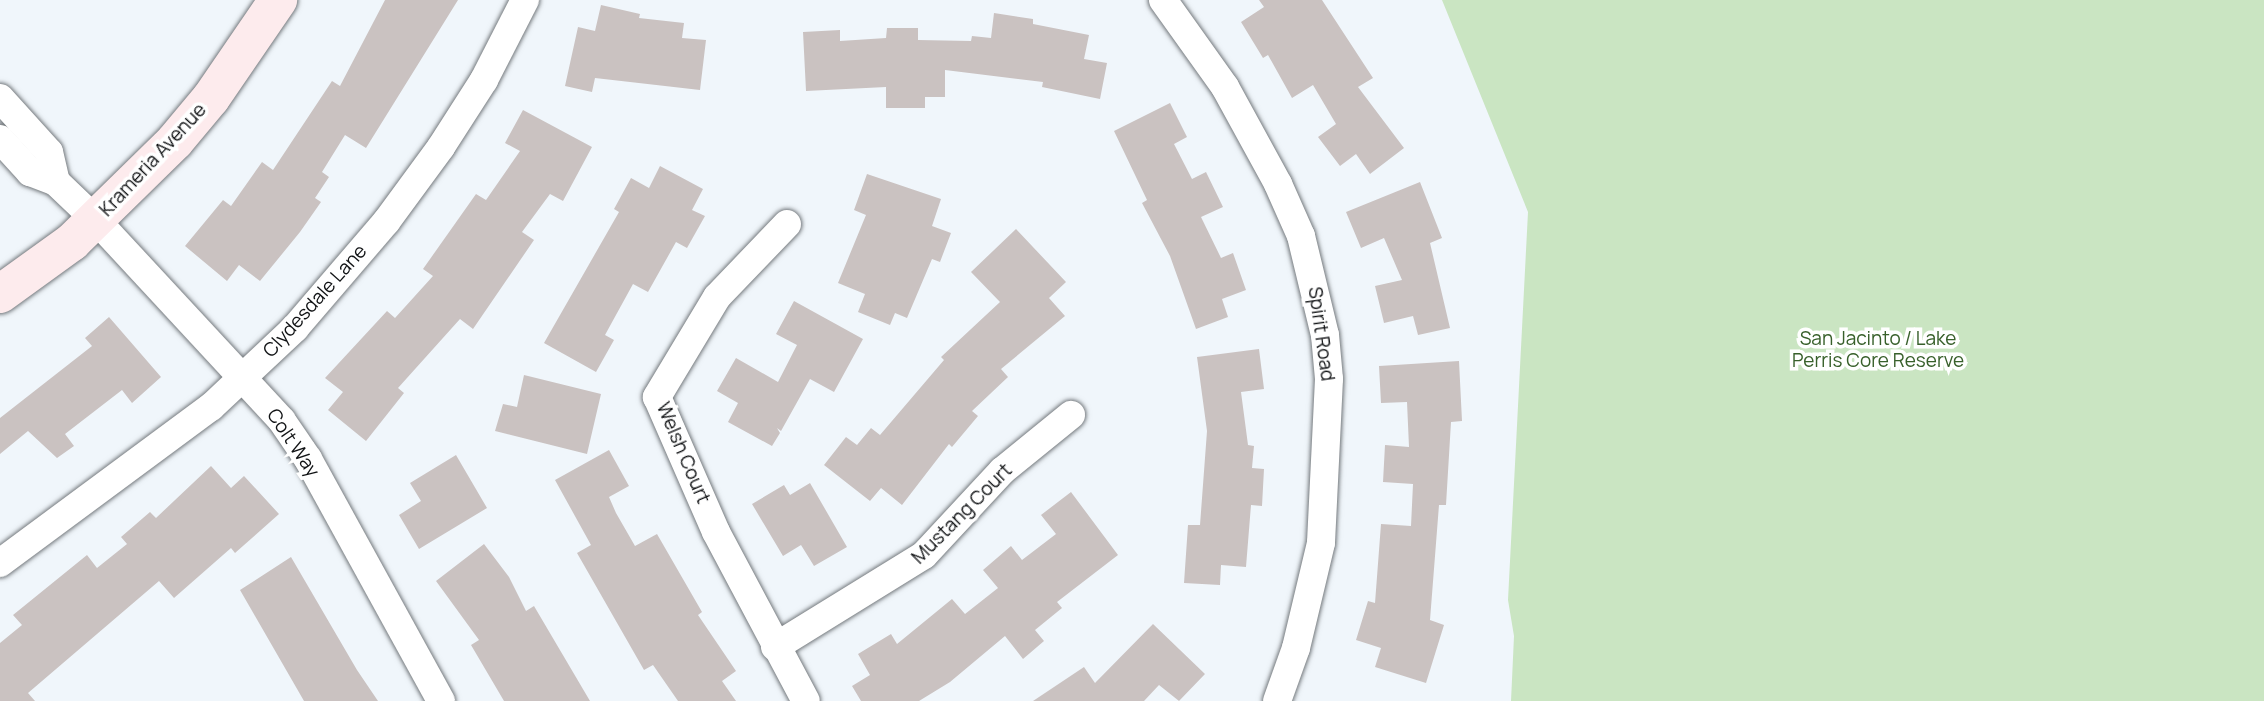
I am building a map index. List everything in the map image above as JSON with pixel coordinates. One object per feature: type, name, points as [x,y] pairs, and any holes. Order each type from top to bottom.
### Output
[{"type":"street","name":"Krameria Avenue","points":[[0,294],[97,221],[211,99],[278,0]]},
{"type":"street","name":"Clydesdale Lane","points":[[0,563],[160,447],[243,377],[295,328],[386,222],[484,80],[525,0]]},
{"type":"street","name":"Spirit Road","points":[[1163,0],[1225,87],[1278,184],[1301,236],[1325,335],[1329,379],[1321,543],[1296,648],[1277,701]]},
{"type":"street","points":[[0,99],[49,152],[56,182]]},
{"type":"street","points":[[0,139],[30,172],[56,182]]},
{"type":"street","name":"Colt Way","points":[[56,182],[97,221],[243,377],[308,459],[441,701]]},
{"type":"street","name":"Welsh Court","points":[[787,224],[717,297],[657,397],[716,532],[806,701]]},
{"type":"street","name":"Mustang Court","points":[[775,647],[924,555],[1002,471],[1071,415]]},
{"type":"green space","name":"San Jacinto / Lake Perris Core Reserve","points":[[1442,0],[2264,0],[2264,701],[1511,701],[1514,636],[1508,600],[1528,212]]},
{"type":"building","points":[[385,0],[458,0],[366,148],[345,135],[322,172],[329,177],[315,198],[321,202],[260,281],[239,265],[227,281],[185,246],[223,200],[231,206],[262,162],[273,170],[332,81],[340,86]]},
{"type":"building","points":[[1259,0],[1322,0],[1373,78],[1358,87],[1404,148],[1370,174],[1356,154],[1340,166],[1318,137],[1336,124],[1313,85],[1292,98],[1268,55],[1263,58],[1241,22],[1264,7]]},
{"type":"building","points":[[601,5],[640,14],[639,18],[684,23],[682,38],[706,40],[700,90],[595,78],[592,92],[565,86],[578,27],[595,31]]},
{"type":"building","points":[[994,13],[1033,19],[1033,24],[1089,35],[1084,59],[1107,63],[1100,99],[1042,87],[1043,82],[945,70],[945,97],[925,97],[925,108],[886,108],[886,87],[806,91],[803,32],[840,30],[840,41],[886,38],[887,28],[918,28],[918,40],[971,41],[972,36],[991,38]]},
{"type":"building","points":[[1170,103],[1187,137],[1174,144],[1192,179],[1206,172],[1223,207],[1201,217],[1221,258],[1233,253],[1246,290],[1222,299],[1228,317],[1196,329],[1170,256],[1142,203],[1147,200],[1114,131]]},
{"type":"building","points":[[523,110],[592,147],[563,201],[550,194],[522,232],[534,240],[473,329],[460,319],[398,388],[404,393],[366,441],[328,410],[343,392],[325,378],[387,311],[395,318],[433,276],[423,269],[476,194],[486,200],[520,151],[505,143]]},
{"type":"building","points":[[660,166],[703,189],[692,210],[705,216],[687,248],[676,242],[648,292],[633,284],[605,335],[614,340],[596,372],[544,343],[619,212],[614,209],[631,178],[649,188]]},
{"type":"building","points":[[867,174],[941,199],[932,226],[951,233],[940,262],[932,259],[907,318],[895,313],[890,325],[858,312],[865,294],[838,283],[866,215],[854,210]]},
{"type":"building","points":[[1420,182],[1442,238],[1430,243],[1450,328],[1418,335],[1413,316],[1384,323],[1375,286],[1402,280],[1384,238],[1361,248],[1346,212]]},
{"type":"building","points":[[1016,229],[1066,282],[1049,298],[1065,316],[1001,369],[1008,377],[972,411],[978,416],[952,447],[949,444],[902,505],[881,488],[870,501],[824,465],[846,437],[857,445],[871,428],[880,435],[944,360],[941,357],[1000,302],[971,272]]},
{"type":"building","points":[[794,301],[863,339],[834,392],[810,379],[781,431],[777,428],[780,433],[772,446],[728,422],[738,403],[717,391],[736,358],[778,382],[797,345],[776,334]]},
{"type":"building","points":[[109,317],[161,377],[132,403],[122,390],[65,434],[74,446],[57,458],[28,431],[0,454],[0,418],[92,346],[85,338]]},
{"type":"building","points":[[1259,349],[1264,389],[1241,392],[1248,445],[1254,446],[1252,468],[1264,469],[1262,506],[1251,505],[1246,567],[1221,565],[1220,585],[1184,583],[1188,525],[1200,525],[1207,431],[1197,357]]},
{"type":"building","points":[[1459,361],[1462,421],[1451,422],[1446,505],[1439,505],[1430,620],[1444,625],[1426,683],[1375,667],[1381,648],[1356,640],[1368,601],[1375,603],[1381,524],[1411,526],[1413,484],[1383,482],[1385,445],[1409,447],[1407,402],[1381,403],[1379,366]]},
{"type":"building","points":[[524,375],[601,394],[587,454],[495,431],[503,404],[517,407]]},
{"type":"building","points":[[609,450],[629,486],[609,497],[616,513],[635,546],[657,534],[702,612],[698,615],[736,671],[722,681],[736,701],[678,701],[653,665],[644,670],[577,553],[591,545],[555,480]]},
{"type":"building","points":[[456,455],[487,508],[419,549],[399,515],[421,501],[410,483]]},
{"type":"building","points":[[211,466],[231,488],[244,476],[279,514],[235,553],[231,548],[174,598],[159,581],[28,693],[35,701],[0,701],[0,643],[22,625],[13,615],[87,555],[97,568],[127,544],[121,537],[150,512],[156,518]]},
{"type":"building","points":[[810,483],[847,547],[814,566],[801,545],[783,556],[752,504],[784,485],[790,495]]},
{"type":"building","points":[[1071,492],[1118,555],[1057,602],[1062,608],[1035,630],[1044,641],[1023,659],[1005,636],[950,682],[919,701],[861,701],[852,686],[870,675],[858,654],[891,634],[897,644],[952,599],[965,614],[998,588],[983,570],[1011,546],[1022,560],[1056,534],[1041,515]]},
{"type":"building","points":[[484,544],[509,577],[526,611],[534,606],[590,701],[504,701],[471,645],[479,640],[436,581]]},
{"type":"building","points":[[291,557],[378,701],[304,701],[240,590]]},
{"type":"building","points":[[1153,624],[1205,674],[1179,701],[1159,685],[1144,701],[1033,701],[1084,667],[1095,683]]}]
